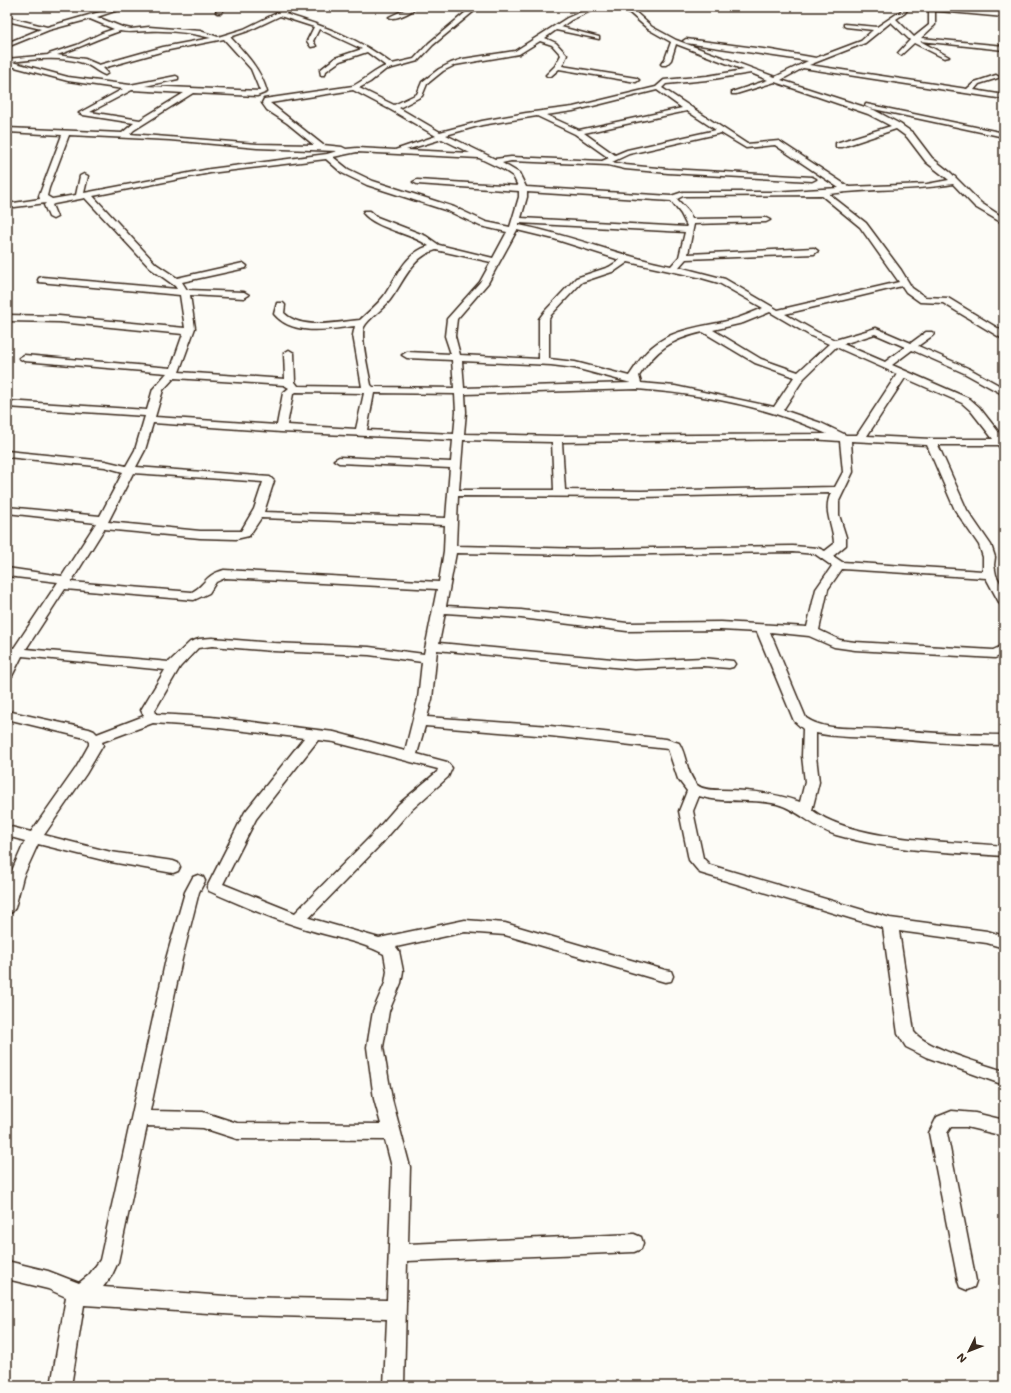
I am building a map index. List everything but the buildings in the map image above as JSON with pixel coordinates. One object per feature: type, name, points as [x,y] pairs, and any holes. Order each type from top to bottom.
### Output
[{"type":"main road","points":[[928,7],[1004,14]]},
{"type":"street","points":[[7,45],[47,29],[124,7]]},
{"type":"street","points":[[99,67],[163,49],[225,39],[294,7]]},
{"type":"street","points":[[392,17],[413,7]]},
{"type":"street","points":[[321,146],[290,121],[270,108],[266,103],[267,100],[308,96],[355,88],[368,82],[383,69],[416,60],[431,44],[476,7]]},
{"type":"street","points":[[394,108],[420,96],[424,83],[441,70],[453,64],[463,61],[517,53],[568,19],[597,7]]},
{"type":"street","points":[[626,7],[650,28],[672,40],[775,80],[871,112],[897,126],[910,135],[929,160],[978,205],[1004,222]]},
{"type":"street","points":[[734,93],[775,80],[802,66],[863,42],[878,29],[903,12],[906,7]]},
{"type":"street","points":[[901,53],[908,44],[916,40],[932,25],[932,7]]},
{"type":"street","points":[[280,14],[344,37],[367,50],[390,66]]},
{"type":"street","points":[[7,62],[54,76],[132,87],[257,94],[264,92],[260,79],[247,60],[225,39],[200,34],[149,29],[131,31],[120,29],[92,16]]},
{"type":"street","points":[[7,19],[47,29]]},
{"type":"street","points":[[892,19],[901,32],[946,56]]},
{"type":"street","points":[[846,25],[878,29]]},
{"type":"street","points":[[314,46],[310,42],[317,27]]},
{"type":"street","points":[[556,28],[597,38]]},
{"type":"street","points":[[7,62],[44,57],[79,46],[104,34],[120,29]]},
{"type":"street","points":[[540,38],[554,44],[564,55],[558,67],[550,75]]},
{"type":"street","points":[[672,40],[727,46],[817,60]]},
{"type":"street","points":[[664,64],[668,60],[672,40]]},
{"type":"street","points":[[916,40],[1004,48]]},
{"type":"street","points":[[323,74],[323,70],[330,63],[343,57],[367,50]]},
{"type":"street","points":[[44,57],[82,61],[99,67],[108,76],[99,83]]},
{"type":"street","points":[[802,66],[1004,97]]},
{"type":"street","points":[[558,67],[636,80]]},
{"type":"street","points":[[394,152],[482,123],[526,115],[573,109],[658,88],[664,82],[707,78],[752,71]]},
{"type":"street","points":[[969,91],[977,83],[996,77]]},
{"type":"street","points":[[141,122],[83,113],[132,87],[176,78]]},
{"type":"street","points":[[355,88],[507,168],[516,175],[522,185],[523,197],[514,226],[497,261],[484,283],[452,319],[450,336],[456,358],[461,412],[453,493],[450,549],[440,609],[430,653],[425,699],[410,756]]},
{"type":"street","points":[[658,88],[746,146],[776,143],[847,189]]},
{"type":"street","points":[[124,136],[131,128],[192,91]]},
{"type":"street","points":[[840,101],[885,109],[1004,136]]},
{"type":"street","points":[[578,132],[688,109]]},
{"type":"street","points":[[539,114],[578,132],[614,158]]},
{"type":"street","points":[[839,145],[897,126]]},
{"type":"street","points":[[7,130],[225,142],[261,146],[321,146],[352,150],[482,156]]},
{"type":"street","points":[[605,162],[627,152],[722,131]]},
{"type":"street","points":[[49,201],[42,196],[66,133]]},
{"type":"street","points":[[7,206],[84,196],[210,171],[328,156],[352,150]]},
{"type":"street","points":[[328,156],[338,166],[363,180],[451,209],[483,224],[514,226],[574,223],[690,226],[766,220]]},
{"type":"street","points":[[494,162],[511,159],[566,163],[605,162],[629,168],[812,179]]},
{"type":"street","points":[[7,673],[12,652],[64,583],[102,522],[130,470],[140,450],[158,389],[174,373],[189,332],[189,320],[184,292],[176,281],[160,271],[144,257],[84,196],[84,176]]},
{"type":"street","points":[[417,182],[673,200]]},
{"type":"street","points":[[673,200],[676,196],[683,194],[772,194],[825,192],[847,189],[927,186],[953,182]]},
{"type":"street","points":[[825,192],[825,195],[863,225],[909,290],[923,300],[945,300],[1004,336]]},
{"type":"street","points":[[673,200],[690,226],[683,257],[674,269]]},
{"type":"street","points":[[49,201],[48,205],[53,217]]},
{"type":"street","points":[[367,212],[374,219],[423,238],[436,247],[497,261]]},
{"type":"street","points":[[568,240],[574,223]]},
{"type":"street","points":[[514,226],[568,240],[627,259],[707,276],[722,281],[773,311],[835,343],[966,401],[975,408],[1002,444]]},
{"type":"street","points":[[370,390],[366,386],[358,335],[360,326],[386,299],[397,283],[404,269],[415,258],[429,249],[436,247]]},
{"type":"street","points":[[683,257],[814,251]]},
{"type":"street","points":[[544,361],[544,319],[548,313],[579,280],[612,269],[627,259]]},
{"type":"street","points":[[176,281],[243,266]]},
{"type":"street","points":[[42,280],[158,291],[244,295]]},
{"type":"street","points":[[635,383],[634,376],[642,362],[656,348],[669,339],[690,331],[736,322],[773,311],[904,283]]},
{"type":"street","points":[[280,306],[280,314],[288,322],[294,324],[310,326],[363,323]]},
{"type":"street","points":[[7,318],[58,319],[189,332]]},
{"type":"street","points":[[989,328],[1003,323]]},
{"type":"street","points":[[703,328],[758,361],[800,376]]},
{"type":"street","points":[[777,411],[800,376],[835,343],[876,331],[966,371],[1004,392]]},
{"type":"street","points":[[886,365],[929,334]]},
{"type":"street","points":[[282,429],[288,392],[292,386],[289,353]]},
{"type":"street","points":[[407,355],[544,361],[575,365],[635,383],[748,403],[817,425],[845,438]]},
{"type":"street","points":[[24,358],[292,386],[370,390],[459,391],[635,383]]},
{"type":"street","points":[[860,439],[903,373]]},
{"type":"street","points":[[361,432],[370,390]]},
{"type":"street","points":[[7,404],[282,429],[459,437],[557,439],[811,436],[1002,444]]},
{"type":"street","points":[[827,555],[840,545],[840,537],[833,515],[833,501],[848,472],[845,438]]},
{"type":"street","points":[[557,439],[560,494]]},
{"type":"street","points":[[931,442],[961,510],[985,545],[989,557],[988,565],[990,575],[1004,601]]},
{"type":"street","points":[[7,454],[104,464],[130,470],[266,479],[269,481],[257,515],[248,531],[241,535],[233,536],[7,510]]},
{"type":"street","points":[[339,460],[456,465]]},
{"type":"street","points":[[453,493],[560,494],[839,490]]},
{"type":"street","points":[[257,515],[451,522]]},
{"type":"street","points":[[450,549],[588,552],[793,549],[818,551],[827,555],[839,565],[990,575]]},
{"type":"street","points":[[812,632],[822,590],[839,565]]},
{"type":"street","points":[[7,572],[64,583],[194,596],[205,590],[208,582],[213,578],[224,574],[444,586]]},
{"type":"street","points":[[440,609],[521,614],[627,627],[721,626],[798,630],[812,632],[838,644],[855,646],[995,654],[1004,649]]},
{"type":"street","points":[[762,628],[801,720],[810,728],[833,732],[854,732],[970,740],[1004,740]]},
{"type":"street","points":[[152,718],[148,710],[175,664],[194,645],[199,643],[212,642],[307,650],[430,653],[503,652],[634,665],[702,662],[728,664]]},
{"type":"street","points":[[12,652],[166,666],[175,664]]},
{"type":"street","points":[[7,715],[89,734],[95,740],[96,746],[81,771],[34,838],[16,877],[7,908]]},
{"type":"street","points":[[95,740],[152,718],[211,722],[334,737],[442,764],[445,768],[445,772],[404,808],[377,839],[298,920]]},
{"type":"street","points":[[419,721],[535,729],[666,744],[674,746],[685,779],[694,790],[711,795],[735,795],[776,799],[798,806],[816,820],[838,830],[867,837],[902,842],[1004,851]]},
{"type":"street","points":[[804,812],[812,782],[809,756],[810,728]]},
{"type":"street","points":[[314,735],[250,816],[214,887],[298,920],[379,944],[390,951],[395,971],[381,1011],[375,1047],[383,1099],[401,1167],[394,1386]]},
{"type":"street","points":[[694,790],[686,811],[696,860],[705,869],[890,924],[987,937],[1004,942]]},
{"type":"street","points":[[7,831],[111,857],[173,867]]},
{"type":"street","points":[[76,1295],[92,1287],[102,1275],[109,1262],[174,959],[192,892],[198,881]]},
{"type":"street","points":[[890,924],[906,1034],[912,1042],[946,1058],[1004,1078]]},
{"type":"street","points":[[379,944],[465,926],[505,928],[665,976]]},
{"type":"street","points":[[140,1118],[203,1120],[237,1131],[391,1132]]},
{"type":"street","points":[[967,1281],[938,1133],[941,1125],[947,1120],[958,1118],[1004,1128]]},
{"type":"street","points":[[398,1253],[634,1243]]},
{"type":"street","points":[[7,1270],[48,1280],[72,1289],[76,1295],[61,1386]]},
{"type":"street","points":[[76,1295],[239,1306],[397,1310]]}]
